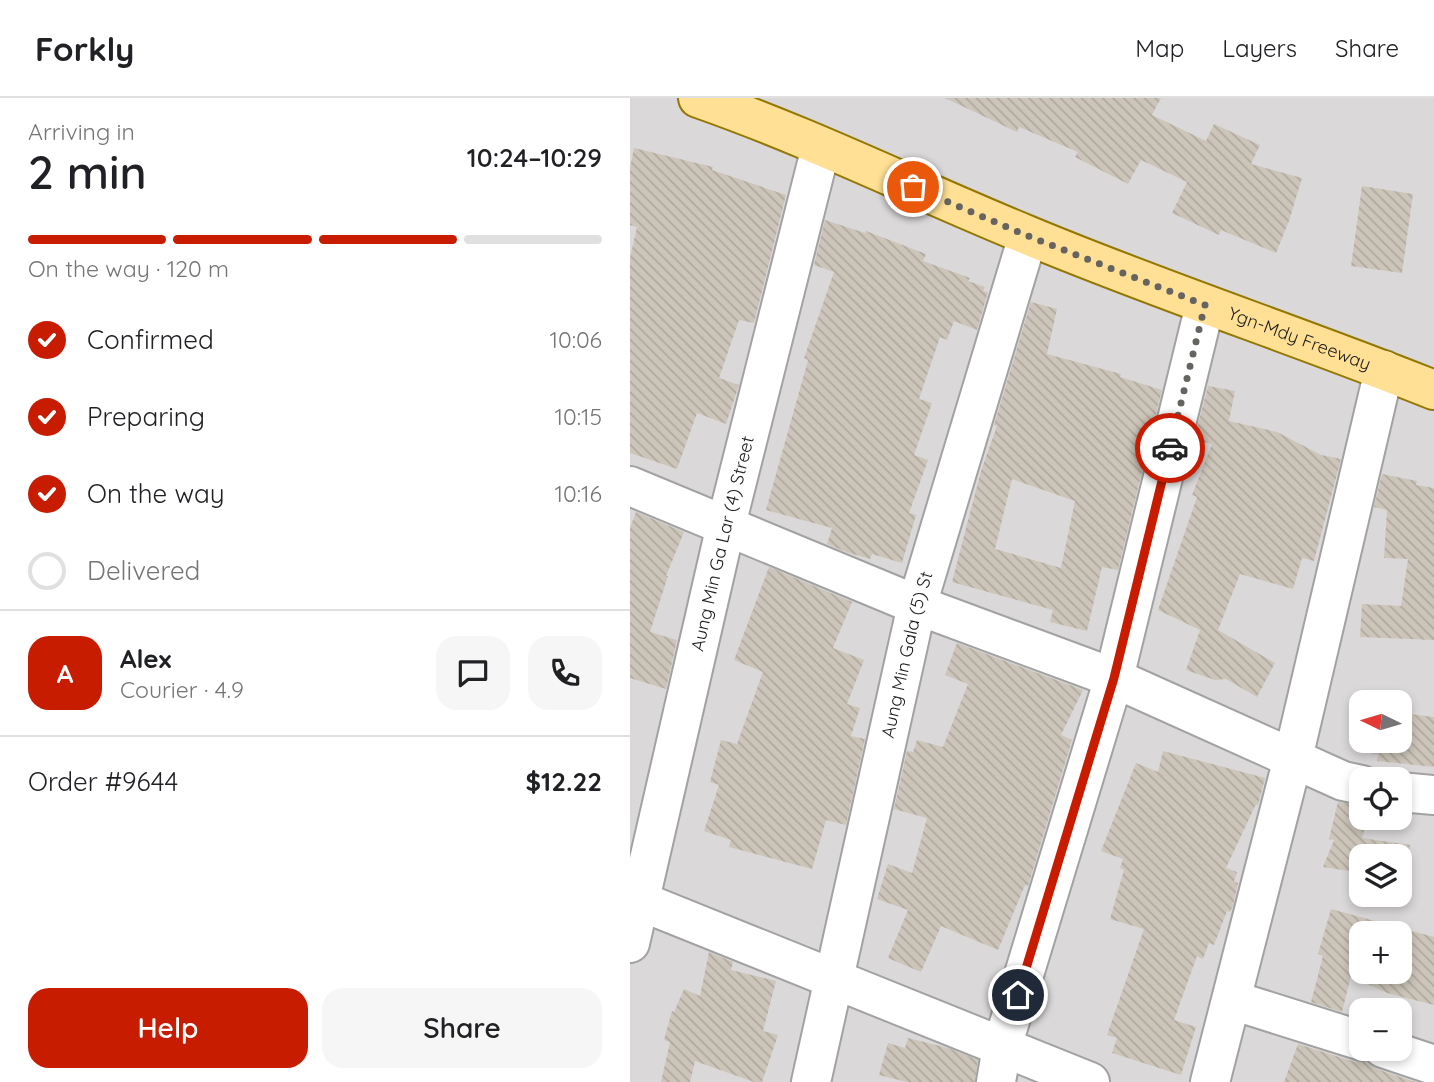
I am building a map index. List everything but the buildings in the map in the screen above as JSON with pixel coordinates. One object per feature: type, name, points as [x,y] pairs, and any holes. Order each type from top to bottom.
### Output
[{"type":"main road","name":"Ygn-Mdy Freeway","points":[[698,98],[762,108],[821,147],[1028,236],[1434,390]]},
{"type":"street","name":"Aung Min Ga Lar (4) Street","points":[[630,943],[635,899],[821,147]]},
{"type":"street","name":"Aung Min Gala (5) St","points":[[811,1082],[917,605],[1028,236]]},
{"type":"street","points":[[999,1065],[1114,678],[1205,305]]},
{"type":"street","points":[[1210,1082],[1293,758],[1384,370]]},
{"type":"street","points":[[630,486],[917,605],[1114,678],[1349,782]]},
{"type":"street","points":[[1412,793],[1434,795]]},
{"type":"street","points":[[635,899],[834,979],[999,1065],[1090,1082]]},
{"type":"street","points":[[1231,1000],[1349,1037]]},
{"type":"street","points":[[1412,1058],[1434,1065]]},
{"type":"shaded area","points":[[630,98],[1434,98],[1434,1082],[630,1082]]},
{"type":"way so far","points":[[913,187],[1028,236],[1205,305],[1170,448]]},
{"type":"route","points":[[1018,995],[1114,678],[1170,448]]}]
